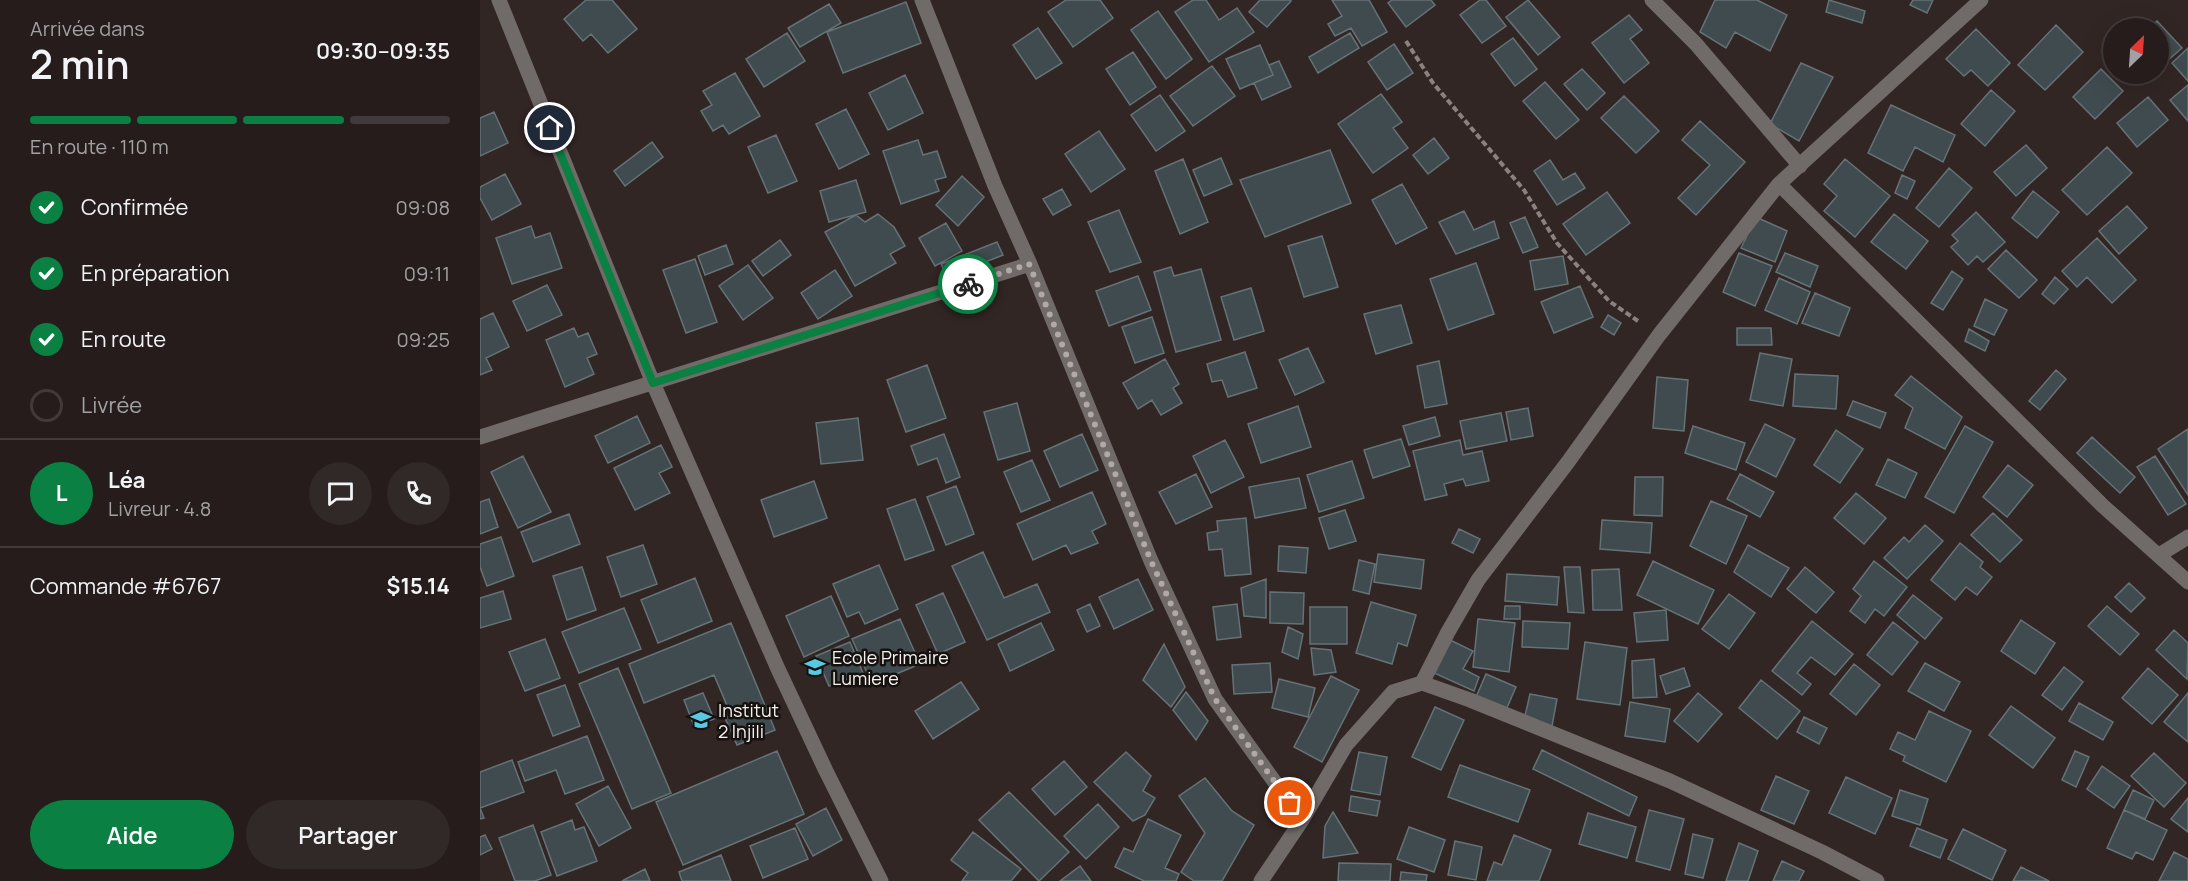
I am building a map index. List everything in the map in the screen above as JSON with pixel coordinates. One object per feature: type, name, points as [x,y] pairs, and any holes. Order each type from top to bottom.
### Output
[{"type":"street","points":[[499,0],[653,383],[778,669],[881,881]]},
{"type":"street","points":[[922,0],[995,186],[1151,561],[1215,699],[1302,820]]},
{"type":"street","points":[[1652,0],[1696,44],[1800,166]]},
{"type":"street","points":[[1422,683],[1478,580],[1568,462],[1659,335],[1779,184],[1981,0]]},
{"type":"street","points":[[1779,184],[2103,506],[2188,582]]},
{"type":"street","points":[[480,437],[1029,264]]},
{"type":"street","points":[[2159,555],[2188,537]]},
{"type":"street","points":[[1261,881],[1302,820],[1346,745],[1393,692],[1422,683],[1470,700],[1670,782],[1822,852],[1878,881]]},
{"type":"path","points":[[1406,42],[1432,83],[1524,190],[1557,243],[1609,301],[1659,335]]},
{"type":"building","points":[[586,0],[612,0],[637,29],[608,53],[591,34],[583,41],[564,19]]},
{"type":"building","points":[[1066,0],[1100,0],[1113,18],[1073,47],[1048,12]]},
{"type":"building","points":[[1193,0],[1206,0],[1219,20],[1237,8],[1254,32],[1209,62],[1175,12]]},
{"type":"building","points":[[1260,0],[1291,1],[1267,27],[1249,12]]},
{"type":"building","points":[[1332,0],[1369,0],[1387,32],[1362,46],[1351,28],[1335,36],[1328,24],[1342,16]]},
{"type":"building","points":[[1392,0],[1431,0],[1435,5],[1406,27],[1388,3]]},
{"type":"building","points":[[1480,0],[1486,0],[1506,26],[1482,43],[1460,15]]},
{"type":"building","points":[[1528,0],[1560,37],[1538,55],[1506,17]]},
{"type":"building","points":[[1715,0],[1757,0],[1787,15],[1770,51],[1735,32],[1726,48],[1700,32]]},
{"type":"building","points":[[1829,0],[1865,11],[1862,23],[1826,12]]},
{"type":"building","points":[[1913,0],[1933,0],[1927,13],[1910,5]]},
{"type":"building","points":[[906,2],[921,43],[843,73],[827,32]]},
{"type":"building","points":[[829,4],[841,23],[800,47],[788,28]]},
{"type":"building","points":[[1158,11],[1192,59],[1166,79],[1131,30]]},
{"type":"building","points":[[1629,15],[1642,30],[1630,39],[1649,63],[1624,83],[1592,43]]},
{"type":"building","points":[[2056,25],[2083,52],[2045,90],[2018,65]]},
{"type":"building","points":[[1038,28],[1062,63],[1036,79],[1013,45]]},
{"type":"building","points":[[1976,29],[2010,63],[1988,86],[1971,70],[1964,76],[1946,59]]},
{"type":"building","points":[[787,33],[805,61],[764,87],[746,59]]},
{"type":"building","points":[[1350,33],[1359,48],[1318,73],[1309,57]]},
{"type":"building","points":[[2169,34],[2182,48],[2169,59]]},
{"type":"building","points":[[1513,38],[1537,69],[1515,86],[1491,54]]},
{"type":"building","points":[[1394,44],[1413,73],[1387,90],[1368,62]]},
{"type":"building","points":[[1260,45],[1273,75],[1240,89],[1226,59]]},
{"type":"building","points":[[2188,48],[2188,81],[2172,63]]},
{"type":"building","points":[[1133,52],[1156,87],[1130,105],[1106,69]]},
{"type":"building","points":[[1279,61],[1291,87],[1262,100],[1254,83],[1273,75],[1269,65]]},
{"type":"building","points":[[1801,63],[1833,77],[1799,141],[1770,124]]},
{"type":"building","points":[[1212,66],[1235,96],[1193,126],[1170,96]]},
{"type":"building","points":[[1582,69],[1605,93],[1587,110],[1564,84]]},
{"type":"building","points":[[2101,69],[2103,84],[2116,84],[2123,91],[2095,119],[2073,97]]},
{"type":"building","points":[[735,73],[760,116],[729,134],[723,125],[713,131],[701,111],[712,105],[703,91]]},
{"type":"building","points":[[905,75],[923,113],[888,130],[869,93]]},
{"type":"building","points":[[1545,82],[1579,120],[1556,139],[1523,101]]},
{"type":"building","points":[[2188,85],[2188,121],[2170,100]]},
{"type":"building","points":[[1991,90],[2015,111],[1985,146],[1961,124]]},
{"type":"building","points":[[1381,94],[1402,122],[1393,128],[1408,148],[1373,173],[1338,124]]},
{"type":"building","points":[[1160,95],[1185,131],[1156,151],[1131,115]]},
{"type":"building","points":[[1624,96],[1659,131],[1636,153],[1601,118]]},
{"type":"building","points":[[2148,97],[2168,120],[2137,147],[2117,123]]},
{"type":"building","points":[[1891,105],[1955,135],[1943,162],[1915,147],[1903,171],[1868,153]]},
{"type":"building","points":[[846,109],[869,154],[839,169],[816,124]]},
{"type":"building","points":[[494,112],[508,143],[480,156],[480,118]]},
{"type":"building","points":[[1700,121],[1745,162],[1696,215],[1678,198],[1710,165],[1682,140]]},
{"type":"building","points":[[1099,131],[1125,169],[1091,192],[1065,154]]},
{"type":"building","points":[[776,135],[797,181],[768,193],[748,147]]},
{"type":"building","points":[[1434,138],[1449,158],[1428,174],[1413,155]]},
{"type":"building","points":[[918,140],[923,155],[937,151],[946,177],[935,180],[939,191],[901,204],[883,151]]},
{"type":"building","points":[[652,142],[663,157],[625,186],[614,171]]},
{"type":"building","points":[[2026,145],[2047,168],[2016,196],[1994,172]]},
{"type":"building","points":[[2107,147],[2132,173],[2087,215],[2062,190]]},
{"type":"building","points":[[1330,150],[1351,203],[1265,237],[1240,180]]},
{"type":"building","points":[[1221,158],[1232,184],[1204,196],[1193,170]]},
{"type":"building","points":[[1183,159],[1208,222],[1180,234],[1155,171]]},
{"type":"building","points":[[1845,159],[1890,196],[1855,237],[1824,211],[1837,196],[1824,184]]},
{"type":"building","points":[[1550,160],[1563,180],[1575,173],[1585,188],[1557,205],[1534,171]]},
{"type":"building","points":[[1949,168],[1972,188],[1939,227],[1916,208]]},
{"type":"building","points":[[505,174],[521,204],[492,220],[480,198],[480,187]]},
{"type":"building","points":[[1902,175],[1915,181],[1907,199],[1895,193]]},
{"type":"building","points":[[962,176],[984,197],[958,226],[936,205]]},
{"type":"building","points":[[856,180],[866,212],[829,222],[820,191]]},
{"type":"building","points":[[1402,184],[1427,228],[1396,244],[1372,200]]},
{"type":"building","points":[[1062,189],[1071,205],[1053,215],[1043,199]]},
{"type":"building","points":[[2033,191],[2059,212],[2037,238],[2012,218]]},
{"type":"building","points":[[1607,192],[1630,223],[1586,255],[1563,224]]},
{"type":"building","points":[[2127,206],[2147,228],[2119,254],[2099,231]]},
{"type":"building","points":[[1119,210],[1141,262],[1110,272],[1088,222]]},
{"type":"building","points":[[1464,211],[1474,230],[1494,221],[1499,238],[1456,254],[1439,222]]},
{"type":"building","points":[[1976,212],[2005,242],[1983,262],[1977,256],[1968,265],[1951,247],[1958,241],[1952,235]]},
{"type":"building","points":[[878,214],[894,227],[905,246],[890,254],[896,263],[855,286],[825,232],[856,215],[865,222]]},
{"type":"building","points":[[1894,214],[1928,241],[1906,269],[1871,242]]},
{"type":"building","points":[[1525,217],[1538,247],[1523,253],[1510,223]]},
{"type":"building","points":[[1756,217],[1787,231],[1775,262],[1741,248]]},
{"type":"building","points":[[946,223],[962,251],[935,266],[919,238]]},
{"type":"building","points":[[531,226],[535,238],[550,233],[562,268],[512,284],[496,238]]},
{"type":"building","points":[[1322,236],[1338,287],[1304,297],[1288,246]]},
{"type":"building","points":[[2097,238],[2136,280],[2112,303],[2087,277],[2077,287],[2062,271]]},
{"type":"building","points":[[780,240],[791,255],[763,276],[752,261]]},
{"type":"building","points":[[997,242],[1003,255],[947,277],[941,264]]},
{"type":"building","points":[[726,245],[733,264],[705,275],[698,256]]},
{"type":"building","points":[[2006,250],[2037,280],[2019,298],[1988,269]]},
{"type":"building","points":[[1739,253],[1772,266],[1755,306],[1723,292]]},
{"type":"building","points":[[1785,253],[1818,266],[1810,287],[1776,272]]},
{"type":"building","points":[[1563,256],[1568,284],[1535,290],[1530,261]]},
{"type":"building","points":[[695,259],[717,322],[686,333],[663,270]]},
{"type":"building","points":[[1476,263],[1494,314],[1448,330],[1430,279]]},
{"type":"building","points":[[748,265],[773,298],[743,320],[719,286]]},
{"type":"building","points":[[1171,267],[1174,276],[1201,269],[1221,340],[1176,352],[1154,272]]},
{"type":"building","points":[[835,270],[852,296],[818,319],[801,293]]},
{"type":"building","points":[[1952,271],[1963,279],[1943,310],[1931,303]]},
{"type":"building","points":[[1138,276],[1151,310],[1109,326],[1096,291]]},
{"type":"building","points":[[2055,277],[2068,289],[2054,304],[2042,294]]},
{"type":"building","points":[[1779,278],[1810,292],[1797,324],[1765,310]]},
{"type":"building","points":[[547,285],[562,315],[527,331],[513,301]]},
{"type":"building","points":[[1580,286],[1593,317],[1554,333],[1541,302]]},
{"type":"building","points":[[1251,288],[1264,331],[1234,340],[1221,297]]},
{"type":"building","points":[[1815,293],[1850,308],[1839,336],[1802,323]]},
{"type":"building","points":[[1985,299],[2007,310],[1994,335],[1974,326]]},
{"type":"building","points":[[1401,305],[1412,343],[1376,354],[1364,314]]},
{"type":"building","points":[[493,313],[509,347],[486,358],[492,370],[480,375],[480,319]]},
{"type":"building","points":[[1608,315],[1621,323],[1614,335],[1601,327]]},
{"type":"building","points":[[1152,317],[1164,353],[1135,363],[1122,327]]},
{"type":"building","points":[[574,328],[578,337],[588,333],[597,354],[587,358],[594,374],[565,387],[546,340]]},
{"type":"building","points":[[1737,328],[1771,328],[1772,345],[1737,345]]},
{"type":"building","points":[[1969,329],[1989,341],[1985,351],[1965,341]]},
{"type":"building","points":[[1308,348],[1324,382],[1295,395],[1279,360]]},
{"type":"building","points":[[1245,352],[1257,388],[1228,397],[1222,380],[1212,382],[1207,364]]},
{"type":"building","points":[[1760,353],[1792,359],[1783,406],[1750,400]]},
{"type":"building","points":[[1165,359],[1179,384],[1173,388],[1182,403],[1161,415],[1152,400],[1138,409],[1123,383]]},
{"type":"building","points":[[1439,361],[1447,404],[1425,408],[1417,366]]},
{"type":"building","points":[[927,365],[946,418],[906,432],[887,380]]},
{"type":"building","points":[[2056,370],[2066,379],[2040,410],[2029,401]]},
{"type":"building","points":[[1795,374],[1838,376],[1836,409],[1793,406]]},
{"type":"building","points":[[1911,376],[1962,417],[1945,449],[1905,428],[1913,408],[1895,395]]},
{"type":"building","points":[[1657,377],[1688,380],[1684,431],[1653,428]]},
{"type":"building","points":[[1853,401],[1886,413],[1880,428],[1847,415]]},
{"type":"building","points":[[1017,403],[1030,451],[998,460],[984,412]]},
{"type":"building","points":[[1298,406],[1311,447],[1261,463],[1248,424]]},
{"type":"building","points":[[1528,408],[1533,436],[1511,440],[1506,412]]},
{"type":"building","points":[[1501,413],[1507,441],[1466,449],[1460,421]]},
{"type":"building","points":[[637,416],[650,443],[608,463],[595,436]]},
{"type":"building","points":[[1435,417],[1440,436],[1409,445],[1403,426]]},
{"type":"building","points":[[858,418],[863,460],[821,464],[816,423]]},
{"type":"building","points":[[1765,424],[1795,439],[1776,477],[1746,462]]},
{"type":"building","points":[[1693,426],[1745,443],[1736,470],[1685,453]]},
{"type":"building","points":[[1965,426],[1993,442],[1954,513],[1925,497]]},
{"type":"building","points":[[2188,429],[2188,495],[2158,449]]},
{"type":"building","points":[[1836,430],[1863,449],[1840,483],[1814,465]]},
{"type":"building","points":[[944,434],[960,477],[946,483],[937,458],[918,465],[911,446]]},
{"type":"building","points":[[1082,434],[1098,470],[1060,487],[1044,451]]},
{"type":"building","points":[[2092,437],[2135,477],[2120,493],[2077,453]]},
{"type":"building","points":[[1401,439],[1410,466],[1373,478],[1364,450]]},
{"type":"building","points":[[1225,440],[1244,477],[1211,493],[1193,456]]},
{"type":"building","points":[[1460,440],[1463,455],[1482,451],[1489,481],[1466,486],[1463,479],[1444,484],[1447,495],[1425,500],[1413,451]]},
{"type":"building","points":[[661,445],[672,467],[659,473],[670,493],[635,510],[614,468]]},
{"type":"building","points":[[523,456],[551,512],[518,528],[491,472]]},
{"type":"building","points":[[2155,456],[2186,504],[2168,515],[2137,467]]},
{"type":"building","points":[[1888,459],[1917,473],[1905,498],[1876,485]]},
{"type":"building","points":[[1032,460],[1050,500],[1021,512],[1004,472]]},
{"type":"building","points":[[1352,461],[1364,498],[1319,512],[1307,475]]},
{"type":"building","points":[[2008,465],[2033,485],[2007,517],[1983,497]]},
{"type":"building","points":[[1196,474],[1212,507],[1176,524],[1159,492]]},
{"type":"building","points":[[1740,474],[1774,492],[1760,517],[1727,499]]},
{"type":"building","points":[[1635,477],[1663,477],[1662,516],[1634,515]]},
{"type":"building","points":[[1299,478],[1306,508],[1255,518],[1249,487]]},
{"type":"building","points":[[814,481],[827,518],[774,537],[761,500]]},
{"type":"building","points":[[956,486],[974,534],[946,545],[927,497]]},
{"type":"building","points":[[1092,492],[1106,524],[1092,531],[1098,543],[1071,554],[1066,545],[1033,560],[1017,524]]},
{"type":"building","points":[[1856,493],[1886,518],[1864,544],[1834,518]]},
{"type":"building","points":[[489,499],[498,527],[480,534],[480,502]]},
{"type":"building","points":[[915,499],[934,550],[905,560],[887,509]]},
{"type":"building","points":[[1711,501],[1747,516],[1726,564],[1690,546]]},
{"type":"building","points":[[1345,510],[1356,541],[1329,549],[1319,518]]},
{"type":"building","points":[[1993,513],[2022,540],[2000,562],[1971,535]]},
{"type":"building","points":[[569,514],[580,544],[533,562],[521,532]]},
{"type":"building","points":[[1246,518],[1251,574],[1225,576],[1222,549],[1209,550],[1207,533],[1218,531],[1217,521]]},
{"type":"building","points":[[1602,520],[1652,523],[1650,553],[1600,549]]},
{"type":"building","points":[[1925,525],[1943,541],[1907,579],[1884,558],[1904,537],[1909,542]]},
{"type":"building","points":[[1459,529],[1480,539],[1473,553],[1452,543]]},
{"type":"building","points":[[501,537],[514,576],[487,586],[480,567],[480,544]]},
{"type":"building","points":[[1960,543],[1983,562],[1980,567],[1992,577],[1977,595],[1966,587],[1955,600],[1931,580]]},
{"type":"building","points":[[643,545],[657,584],[621,597],[607,557]]},
{"type":"building","points":[[1748,545],[1789,568],[1771,597],[1734,572]]},
{"type":"building","points":[[1279,546],[1308,548],[1306,573],[1278,571]]},
{"type":"building","points":[[983,552],[1004,598],[1037,584],[1050,612],[987,640],[952,566]]},
{"type":"building","points":[[1378,554],[1424,560],[1421,589],[1374,582]]},
{"type":"building","points":[[1359,560],[1375,564],[1369,594],[1353,590]]},
{"type":"building","points":[[1653,561],[1714,590],[1698,624],[1637,595]]},
{"type":"building","points":[[1874,561],[1907,587],[1884,616],[1875,609],[1865,623],[1850,611],[1861,596],[1853,589]]},
{"type":"building","points":[[879,565],[898,609],[865,624],[859,612],[847,617],[833,584]]},
{"type":"building","points":[[582,567],[596,610],[567,620],[553,576]]},
{"type":"building","points":[[1564,567],[1580,567],[1584,613],[1568,612]]},
{"type":"building","points":[[1805,567],[1834,592],[1816,613],[1787,589]]},
{"type":"building","points":[[1619,569],[1622,610],[1593,610],[1592,570]]},
{"type":"building","points":[[1507,574],[1559,577],[1557,605],[1505,601]]},
{"type":"building","points":[[695,578],[712,621],[658,643],[641,600]]},
{"type":"building","points":[[1138,579],[1153,610],[1114,629],[1099,597]]},
{"type":"building","points":[[1266,579],[1266,618],[1244,616],[1241,588]]},
{"type":"building","points":[[2129,583],[2145,598],[2131,612],[2115,597]]},
{"type":"building","points":[[503,591],[511,619],[480,628],[480,598]]},
{"type":"building","points":[[1270,592],[1304,593],[1303,624],[1270,623]]},
{"type":"building","points":[[943,593],[965,642],[938,654],[916,605]]},
{"type":"building","points":[[1729,594],[1755,613],[1729,649],[1702,629]]},
{"type":"building","points":[[1913,595],[1942,618],[1925,639],[1897,615]]},
{"type":"building","points":[[831,596],[849,636],[804,657],[786,616]]},
{"type":"building","points":[[1371,602],[1416,615],[1407,646],[1398,643],[1392,664],[1356,653]]},
{"type":"building","points":[[1090,604],[1100,626],[1087,632],[1077,610]]},
{"type":"building","points":[[1237,604],[1241,637],[1217,640],[1213,607]]},
{"type":"building","points":[[1505,606],[1520,606],[1520,619],[1504,619]]},
{"type":"building","points":[[2107,606],[2139,634],[2120,655],[2088,626]]},
{"type":"building","points":[[1310,607],[1347,607],[1347,644],[1310,644]]},
{"type":"building","points":[[624,608],[641,649],[579,673],[562,632]]},
{"type":"building","points":[[1666,610],[1668,640],[1637,642],[1634,613]]},
{"type":"building","points":[[900,619],[920,664],[872,684],[852,639]]},
{"type":"building","points":[[1478,619],[1515,623],[1509,672],[1473,667]]},
{"type":"building","points":[[2021,620],[2055,643],[2035,674],[2001,651]]},
{"type":"building","points":[[1523,621],[1570,623],[1568,649],[1522,647]]},
{"type":"building","points":[[1812,621],[1853,654],[1835,675],[1811,657],[1797,673],[1811,684],[1802,695],[1772,671]]},
{"type":"building","points":[[1893,622],[1918,642],[1892,675],[1867,655]]},
{"type":"building","points":[[731,623],[775,730],[737,745],[725,718],[731,715],[714,675],[644,703],[629,664]]},
{"type":"building","points":[[1041,623],[1054,650],[1010,671],[998,644]]},
{"type":"building","points":[[1288,627],[1303,634],[1298,659],[1282,652]]},
{"type":"building","points":[[2174,630],[2188,643],[2187,679],[2156,650]]},
{"type":"building","points":[[545,639],[560,678],[525,691],[509,652]]},
{"type":"building","points":[[1450,640],[1473,651],[1463,669],[1479,677],[1474,691],[1434,673]]},
{"type":"building","points":[[850,642],[863,673],[829,686],[816,656]]},
{"type":"building","points":[[1585,642],[1627,648],[1620,705],[1577,699]]},
{"type":"building","points":[[1164,644],[1185,687],[1171,707],[1143,680]]},
{"type":"building","points":[[1311,648],[1331,650],[1336,672],[1314,675]]},
{"type":"building","points":[[1654,659],[1657,697],[1633,698],[1632,661]]},
{"type":"building","points":[[1270,663],[1272,692],[1234,694],[1232,665]]},
{"type":"building","points":[[1925,663],[1960,682],[1944,711],[1908,691]]},
{"type":"building","points":[[1854,664],[1880,685],[1856,715],[1830,694]]},
{"type":"building","points":[[2064,667],[2083,682],[2062,710],[2042,695]]},
{"type":"building","points":[[618,668],[671,793],[632,809],[579,684]]},
{"type":"building","points":[[1684,668],[1690,686],[1666,694],[1660,676]]},
{"type":"building","points":[[2148,668],[2178,695],[2152,724],[2122,698]]},
{"type":"building","points":[[1486,674],[1516,687],[1506,710],[1476,697]]},
{"type":"building","points":[[1331,676],[1359,690],[1322,762],[1294,747]]},
{"type":"building","points":[[1279,679],[1315,688],[1308,717],[1272,708]]},
{"type":"building","points":[[1761,680],[1800,711],[1777,739],[1739,708]]},
{"type":"building","points":[[961,682],[979,709],[933,739],[915,711]]},
{"type":"building","points":[[565,685],[580,726],[553,736],[537,695]]},
{"type":"building","points":[[1186,692],[1208,721],[1196,740],[1173,710]]},
{"type":"building","points":[[703,693],[714,719],[694,726],[684,700]]},
{"type":"building","points":[[1698,693],[1722,714],[1698,742],[1674,721]]},
{"type":"building","points":[[2188,693],[2188,742],[2164,722]]},
{"type":"building","points":[[1530,694],[1557,699],[1552,726],[1524,720]]},
{"type":"building","points":[[1630,702],[1670,709],[1665,742],[1625,736]]},
{"type":"building","points":[[2079,703],[2113,722],[2103,740],[2069,721]]},
{"type":"building","points":[[2011,706],[2055,738],[2033,768],[1989,735]]},
{"type":"building","points":[[1435,707],[1464,720],[1441,770],[1412,757]]},
{"type":"building","points":[[1929,711],[1971,731],[1946,782],[1903,761],[1905,756],[1890,749],[1898,732],[1915,740]]},
{"type":"building","points":[[1804,717],[1827,728],[1819,744],[1797,732]]},
{"type":"building","points":[[587,736],[604,780],[565,794],[556,770],[525,781],[518,762]]},
{"type":"building","points":[[1542,750],[1637,797],[1629,816],[1533,769]]},
{"type":"building","points":[[777,751],[804,814],[683,865],[656,802]]},
{"type":"building","points":[[2075,751],[2089,757],[2076,787],[2062,780]]},
{"type":"building","points":[[1126,752],[1151,776],[1143,791],[1155,798],[1145,815],[1133,821],[1094,782]]},
{"type":"building","points":[[1359,752],[1387,757],[1380,795],[1351,790]]},
{"type":"building","points":[[2154,753],[2186,783],[2164,807],[2131,776]]},
{"type":"building","points":[[512,760],[524,792],[480,808],[480,772]]},
{"type":"building","points":[[1064,761],[1087,787],[1055,815],[1032,789]]},
{"type":"building","points":[[1460,765],[1530,790],[1518,822],[1448,797]]},
{"type":"building","points":[[2102,766],[2130,786],[2114,808],[2087,789]]},
{"type":"building","points":[[1776,776],[1809,791],[1794,824],[1761,810]]},
{"type":"building","points":[[1846,777],[1892,798],[1875,834],[1829,813]]},
{"type":"building","points":[[1205,778],[1232,811],[1254,825],[1222,881],[1194,881],[1181,872],[1205,833],[1179,796]]},
{"type":"building","points":[[608,786],[631,828],[599,846],[576,804]]},
{"type":"building","points":[[1900,790],[1928,799],[1920,825],[1892,816]]},
{"type":"building","points":[[2133,790],[2154,800],[2145,819],[2124,810]]},
{"type":"building","points":[[1009,792],[1069,852],[1039,881],[979,820]]},
{"type":"building","points":[[1351,796],[1380,801],[1377,816],[1349,811]]},
{"type":"building","points":[[2188,798],[2188,832],[2171,819]]},
{"type":"building","points":[[1098,804],[1119,827],[1086,859],[1064,836]]},
{"type":"building","points":[[826,808],[842,840],[813,856],[796,824]]},
{"type":"building","points":[[1649,810],[1684,819],[1670,870],[1636,861]]},
{"type":"building","points":[[2124,810],[2167,830],[2153,860],[2136,852],[2132,859],[2107,848]]},
{"type":"building","points":[[1333,812],[1358,853],[1323,858],[1325,826]]},
{"type":"building","points":[[1588,813],[1636,827],[1627,858],[1579,844]]},
{"type":"building","points":[[1148,819],[1181,835],[1165,868],[1179,874],[1176,881],[1144,881],[1115,867],[1124,848],[1133,852]]},
{"type":"building","points":[[572,820],[575,830],[584,827],[597,861],[557,876],[541,832]]},
{"type":"building","points":[[533,825],[551,875],[535,881],[515,881],[499,838]]},
{"type":"building","points":[[1409,827],[1445,840],[1434,872],[1397,859]]},
{"type":"building","points":[[795,828],[808,859],[763,878],[750,846]]},
{"type":"building","points":[[1917,828],[1947,840],[1940,858],[1910,846]]},
{"type":"building","points":[[1963,829],[2006,850],[1992,880],[1948,859]]},
{"type":"building","points":[[973,832],[1021,869],[1011,881],[962,881],[968,873],[951,860]]},
{"type":"building","points":[[1693,834],[1713,839],[1703,878],[1685,874]]},
{"type":"building","points":[[485,835],[492,849],[480,855],[480,837]]},
{"type":"building","points":[[1514,835],[1551,850],[1539,881],[1487,881],[1494,862],[1502,865]]},
{"type":"building","points":[[1455,841],[1482,847],[1476,880],[1448,875]]},
{"type":"building","points":[[1739,843],[1758,851],[1748,881],[1726,881]]},
{"type":"building","points":[[2174,852],[2188,859],[2188,881],[2159,881]]},
{"type":"building","points":[[721,855],[731,881],[682,881],[679,872]]},
{"type":"building","points":[[1782,861],[1804,871],[1799,881],[1773,881]]},
{"type":"building","points":[[1339,863],[1391,864],[1390,881],[1338,881]]},
{"type":"building","points":[[1080,866],[1091,881],[1060,881]]},
{"type":"building","points":[[2021,867],[2049,881],[2013,881]]},
{"type":"building","points":[[645,869],[650,881],[622,881]]},
{"type":"building","points":[[1401,872],[1427,875],[1426,881],[1400,881]]},
{"type":"way so far","points":[[968,284],[1029,264],[1151,561],[1215,699],[1290,803]]},
{"type":"place","name":"Ecole Primaire Lumiere","points":[[815,667]]},
{"type":"place","name":"Institut 2 Injili","points":[[701,720]]},
{"type":"route","points":[[550,128],[653,383],[968,284]]}]
